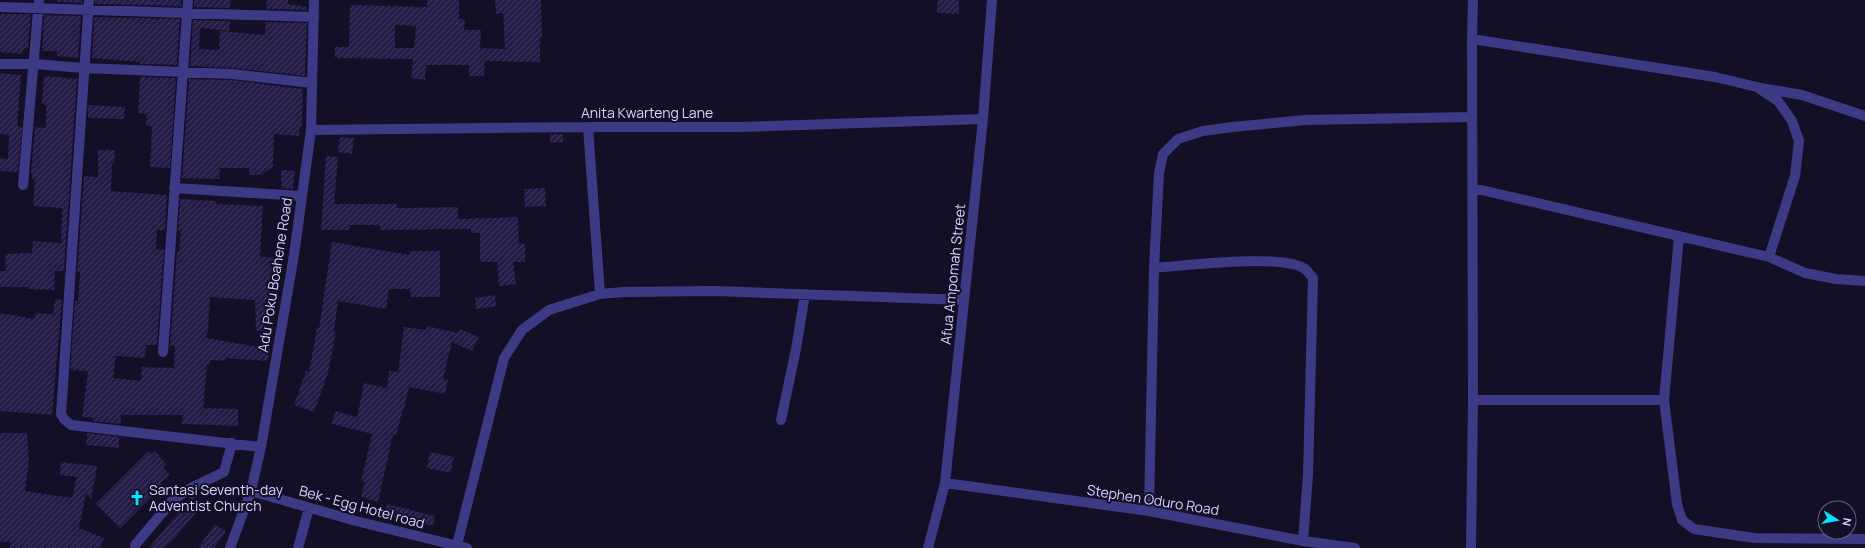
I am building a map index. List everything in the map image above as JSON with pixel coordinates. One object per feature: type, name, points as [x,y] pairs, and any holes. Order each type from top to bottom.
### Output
[{"type":"street","points":[[163,352],[188,0]]},
{"type":"street","name":"Adu Poku Boahene Road","points":[[230,548],[251,491],[261,447],[302,196],[311,130],[314,0]]},
{"type":"street","name":"Afua Ampomah Street","points":[[928,548],[945,483],[983,119],[992,0]]},
{"type":"street","points":[[1471,548],[1473,188],[1471,117],[1473,0]]},
{"type":"street","points":[[0,7],[39,4],[88,4],[187,12],[314,17]]},
{"type":"street","points":[[23,185],[35,64],[39,4]]},
{"type":"street","points":[[88,4],[61,414],[64,419],[71,424],[261,447]]},
{"type":"street","points":[[1472,39],[1715,76],[1757,87],[1802,95],[1865,116]]},
{"type":"street","points":[[0,64],[35,64],[83,68],[232,74],[312,83]]},
{"type":"street","points":[[1757,87],[1778,101],[1792,121],[1799,141],[1795,176],[1769,257]]},
{"type":"street","points":[[1149,511],[1154,268],[1158,173],[1163,154],[1178,138],[1203,131],[1305,120],[1471,117]]},
{"type":"street","name":"Anita Kwarteng Lane","points":[[311,130],[738,127],[983,119]]},
{"type":"street","points":[[588,127],[600,294]]},
{"type":"street","points":[[174,188],[302,196]]},
{"type":"street","points":[[1473,188],[1769,257],[1805,273],[1836,279],[1865,281]]},
{"type":"street","points":[[1679,236],[1664,400],[1677,504],[1682,520],[1694,529],[1754,538],[1865,539]]},
{"type":"street","points":[[1154,268],[1232,262],[1290,263],[1304,268],[1313,278],[1308,475],[1303,541]]},
{"type":"street","points":[[462,547],[504,358],[522,330],[548,310],[600,294],[715,291],[964,300]]},
{"type":"street","points":[[781,420],[796,349],[805,294]]},
{"type":"street","points":[[1473,400],[1664,400]]},
{"type":"street","points":[[135,545],[173,500],[191,488],[224,472],[232,443]]},
{"type":"street","name":"Stephen Oduro Road","points":[[945,483],[1149,511],[1303,541],[1355,548]]},
{"type":"street","name":"Bek - Egg Hotel road","points":[[251,491],[309,508],[462,547]]},
{"type":"street","points":[[298,548],[309,508]]},
{"type":"building","points":[[57,0],[82,0],[82,3],[57,2]]},
{"type":"building","points":[[95,0],[181,0],[181,6],[95,4]]},
{"type":"building","points":[[194,0],[231,0],[230,8],[194,7]]},
{"type":"building","points":[[267,0],[288,0],[288,4],[307,7],[307,10],[266,9]]},
{"type":"building","points":[[427,0],[459,0],[459,19],[465,19],[464,30],[481,30],[480,48],[505,49],[503,13],[496,14],[495,0],[541,0],[542,38],[540,38],[540,62],[485,61],[484,76],[469,76],[469,65],[426,65],[425,80],[411,78],[413,59],[335,58],[335,47],[349,47],[350,5],[427,7]],"holes":[[[395,25],[416,26],[414,48],[395,48]]]},
{"type":"building","points":[[937,0],[959,0],[959,14],[937,13]]},
{"type":"building","points":[[0,14],[31,14],[28,48],[23,49],[22,54],[0,52]]},
{"type":"building","points":[[44,15],[81,16],[78,58],[57,56],[57,51],[42,51]]},
{"type":"building","points":[[94,17],[180,19],[177,65],[140,64],[140,62],[92,58]]},
{"type":"building","points":[[193,20],[230,21],[229,31],[200,28],[199,49],[219,50],[220,31],[265,35],[265,22],[307,23],[305,76],[233,68],[190,66]]},
{"type":"building","points":[[0,73],[21,75],[17,126],[22,127],[18,172],[0,171],[0,158],[8,159],[9,135],[0,134]]},
{"type":"building","points":[[44,76],[77,79],[64,271],[55,271],[54,290],[29,289],[29,287],[0,287],[0,271],[6,271],[5,254],[32,253],[33,241],[61,243],[62,208],[33,206],[35,179],[32,179],[31,173],[35,127],[46,128],[46,105],[42,104]]},
{"type":"building","points":[[140,77],[176,78],[170,168],[150,167],[152,126],[146,126],[147,114],[138,113]]},
{"type":"building","points":[[189,79],[232,80],[303,89],[302,126],[300,126],[299,136],[274,134],[273,166],[262,175],[249,175],[249,168],[220,168],[219,179],[182,178]]},
{"type":"building","points":[[88,105],[125,107],[124,119],[88,118]]},
{"type":"building","points":[[550,134],[563,134],[563,142],[550,143]]},
{"type":"building","points":[[340,137],[354,138],[352,154],[338,152]]},
{"type":"building","points":[[98,150],[115,150],[114,163],[112,163],[111,191],[167,195],[165,230],[157,230],[156,249],[164,250],[157,345],[146,345],[145,358],[116,356],[113,378],[141,381],[142,367],[174,368],[175,346],[170,345],[177,251],[179,251],[181,231],[178,231],[180,199],[216,201],[216,204],[263,206],[260,255],[261,257],[279,258],[276,300],[266,300],[266,330],[256,331],[255,300],[210,297],[208,331],[206,338],[270,349],[267,361],[225,358],[226,361],[210,360],[210,365],[207,364],[203,408],[238,409],[238,426],[182,424],[183,415],[121,415],[121,424],[93,421],[93,418],[82,417],[88,371],[70,370],[75,301],[78,301],[80,272],[77,272],[84,176],[98,177]]},
{"type":"building","points":[[326,156],[338,157],[334,204],[397,204],[397,208],[458,207],[458,219],[518,217],[519,244],[525,244],[525,262],[513,262],[516,284],[499,286],[497,262],[480,262],[480,233],[471,233],[471,229],[380,230],[380,225],[350,225],[349,230],[321,230]]},
{"type":"building","points":[[281,170],[295,171],[293,189],[282,188]]},
{"type":"building","points":[[545,188],[546,206],[525,207],[524,189]]},
{"type":"building","points":[[282,201],[293,202],[293,208],[281,208]]},
{"type":"building","points":[[332,242],[410,255],[409,251],[440,251],[440,297],[411,297],[410,289],[389,289],[386,309],[338,301],[334,331],[336,332],[328,373],[314,412],[294,405],[306,371],[309,372],[317,328],[319,328]]},
{"type":"building","points":[[495,295],[496,306],[476,309],[475,298]]},
{"type":"building","points":[[55,299],[62,300],[52,415],[0,411],[0,313],[34,319],[35,313],[53,314]]},
{"type":"building","points":[[427,326],[458,333],[460,329],[479,337],[472,351],[452,342],[443,379],[448,380],[445,394],[409,387],[396,435],[393,434],[378,502],[361,497],[365,482],[361,481],[372,434],[332,424],[335,411],[357,417],[364,383],[387,388],[389,371],[398,372],[404,327],[426,330]]},
{"type":"building","points":[[0,433],[27,433],[29,461],[25,491],[72,498],[77,477],[60,475],[61,462],[97,466],[91,499],[86,493],[79,528],[104,538],[100,548],[10,548],[10,542],[0,542]]},
{"type":"building","points":[[87,433],[119,437],[119,448],[86,445]]},
{"type":"building","points":[[149,451],[152,454],[155,451],[166,464],[163,467],[170,475],[161,483],[163,485],[120,528],[96,504]]},
{"type":"building","points":[[430,452],[454,457],[450,473],[427,468]]},
{"type":"building","points":[[192,496],[202,505],[174,539],[164,548],[149,548]]},
{"type":"building","points":[[387,504],[435,516],[433,526],[385,515]]},
{"type":"building","points":[[215,524],[226,532],[214,548],[198,548]]},
{"type":"place","name":"Santasi Seventh-day Adventist Church","points":[[137,498]]}]
